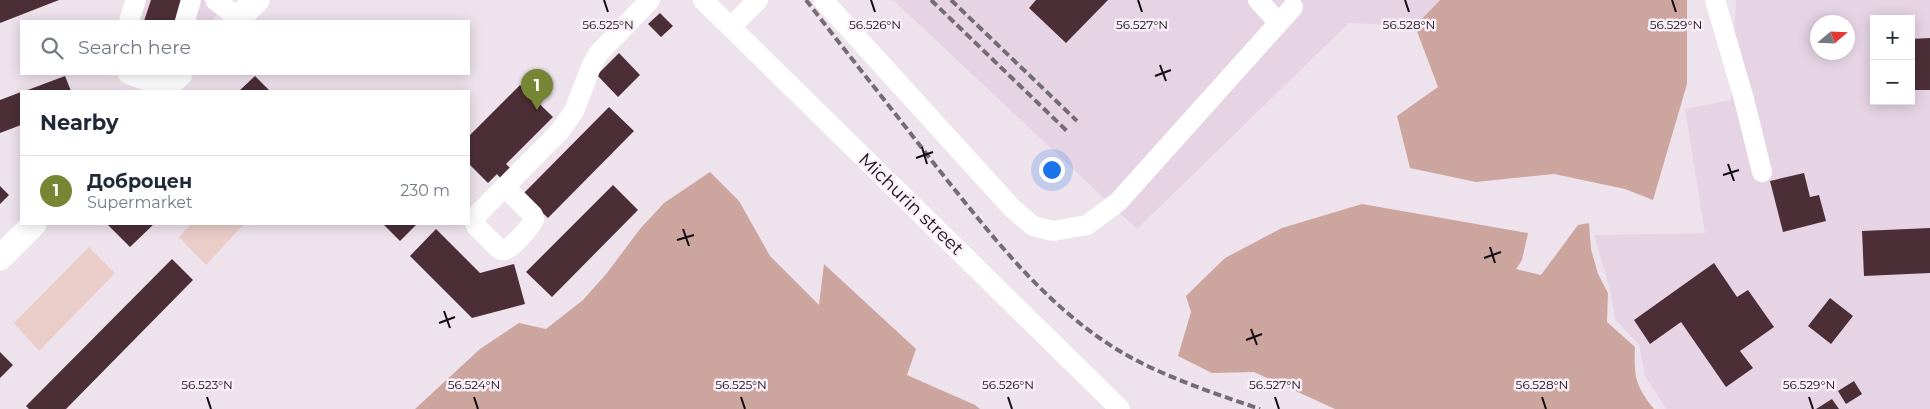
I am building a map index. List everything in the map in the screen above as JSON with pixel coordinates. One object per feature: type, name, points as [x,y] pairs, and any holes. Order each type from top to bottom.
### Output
[{"type":"main road","points":[[237,20],[256,0]]},
{"type":"main road","points":[[0,258],[33,225]]},
{"type":"street","points":[[129,20],[136,0]]},
{"type":"street","points":[[185,20],[191,0]]},
{"type":"street","points":[[215,0],[237,20]]},
{"type":"street","points":[[505,187],[567,122],[574,111],[598,54],[650,0]]},
{"type":"street","name":"Michurin street","points":[[703,0],[1120,409]]},
{"type":"street","points":[[731,27],[758,0]]},
{"type":"street","points":[[823,0],[1012,208],[1034,226],[1053,231],[1087,226],[1118,202],[1292,7]]},
{"type":"street","points":[[1258,0],[1278,22]]},
{"type":"street","points":[[1715,0],[1744,99],[1762,172]]},
{"type":"street","points":[[133,75],[169,82]]},
{"type":"shaded area","points":[[131,0],[231,0],[212,20],[125,20]]},
{"type":"shaded area","points":[[893,0],[1440,0],[1415,26],[1349,23],[1137,229]]},
{"type":"shaded area","points":[[1440,0],[1687,0],[1687,84],[1653,200],[1625,189],[1554,174],[1476,182],[1410,168],[1397,116],[1438,87],[1415,26]]},
{"type":"shaded area","points":[[1736,0],[1930,0],[1930,409],[1666,409],[1645,376],[1639,345],[1615,319],[1610,290],[1594,235],[1705,233],[1685,109],[1731,100]]},
{"type":"shaded area","points":[[710,172],[739,201],[770,256],[819,305],[824,264],[916,349],[907,375],[975,405],[980,409],[415,409],[480,349],[519,323],[546,329],[583,300],[607,273],[640,229],[664,203]]},
{"type":"shaded area","points":[[1362,204],[1528,233],[1522,260],[1516,269],[1541,275],[1578,225],[1589,223],[1591,249],[1598,274],[1608,293],[1607,322],[1635,347],[1635,366],[1639,387],[1654,409],[1335,409],[1254,372],[1212,373],[1178,356],[1191,312],[1186,296],[1225,258],[1282,228]]},
{"type":"shaded area","points":[[190,225],[243,225],[206,265],[179,237]]},
{"type":"shaded area","points":[[89,247],[115,273],[39,351],[14,323]]},
{"type":"building","points":[[0,0],[59,0],[0,23]]},
{"type":"building","points":[[151,0],[182,0],[175,20],[144,20]]},
{"type":"building","points":[[1036,0],[1108,0],[1066,43],[1029,8]]},
{"type":"building","points":[[660,13],[673,26],[661,37],[648,24]]},
{"type":"building","points":[[1930,38],[1930,90],[1915,90],[1915,39]]},
{"type":"building","points":[[619,53],[640,75],[618,97],[597,75]]},
{"type":"building","points":[[65,76],[71,90],[28,90]]},
{"type":"building","points":[[255,76],[269,90],[240,90]]},
{"type":"building","points":[[520,85],[553,117],[506,164],[513,171],[503,181],[497,174],[488,183],[470,165],[470,135]]},
{"type":"building","points":[[20,92],[20,125],[0,133],[0,100]]},
{"type":"building","points":[[609,107],[634,131],[548,218],[523,194]]},
{"type":"building","points":[[1804,173],[1810,197],[1819,195],[1826,221],[1783,232],[1770,181]]},
{"type":"building","points":[[613,185],[638,210],[552,297],[526,272]]},
{"type":"building","points":[[0,186],[9,195],[0,204]]},
{"type":"building","points":[[108,225],[153,225],[130,247]]},
{"type":"building","points":[[384,225],[416,225],[400,241]]},
{"type":"building","points":[[1930,228],[1930,273],[1864,276],[1862,231]]},
{"type":"building","points":[[436,229],[480,273],[514,264],[525,304],[472,318],[410,256]]},
{"type":"building","points":[[172,259],[193,280],[66,409],[29,409],[26,406]]},
{"type":"building","points":[[1714,263],[1737,297],[1748,290],[1774,327],[1740,351],[1753,368],[1726,387],[1681,322],[1650,344],[1634,320]]},
{"type":"building","points":[[1830,298],[1853,316],[1831,344],[1808,326]]},
{"type":"building","points":[[0,352],[13,365],[0,378]]},
{"type":"building","points":[[1854,381],[1862,394],[1846,404],[1838,391]]},
{"type":"building","points":[[1832,399],[1839,409],[1816,409]]},
{"type":"railway","points":[[806,0],[976,216],[1034,282],[1055,302],[1101,339],[1157,371],[1260,409]]},
{"type":"railway","points":[[931,0],[1068,132]]},
{"type":"railway","points":[[951,0],[1077,121]]},
{"type":"place","name":"Доброцен","points":[[537,110]]}]
